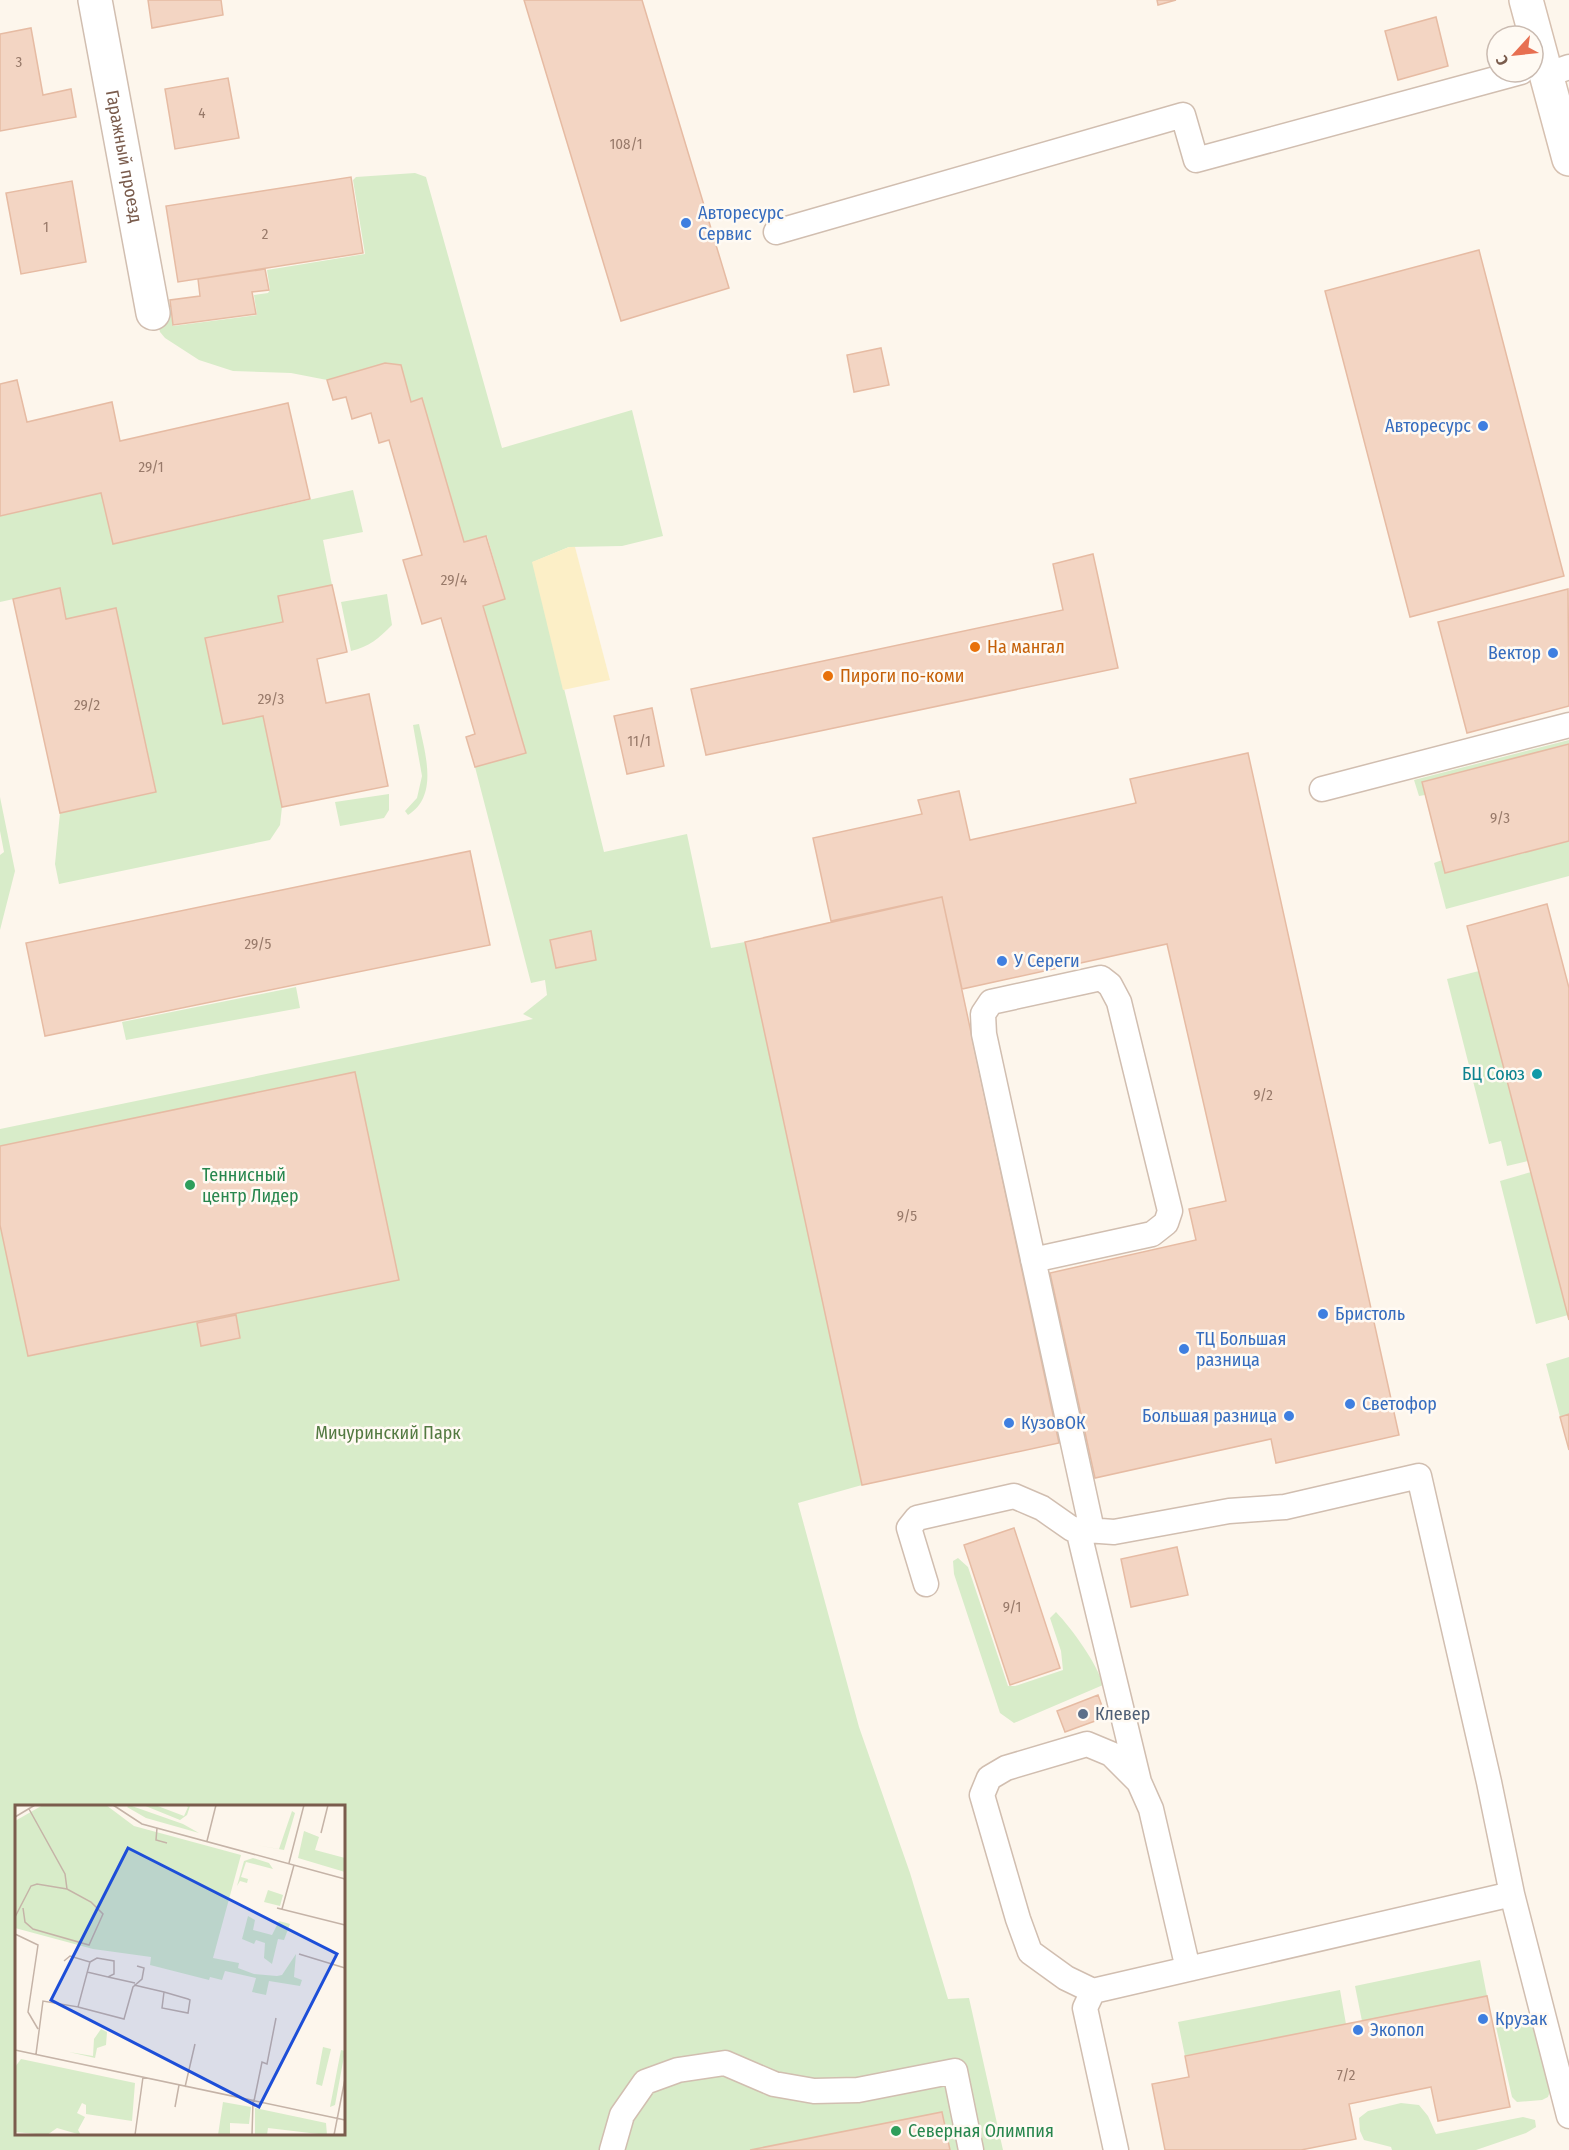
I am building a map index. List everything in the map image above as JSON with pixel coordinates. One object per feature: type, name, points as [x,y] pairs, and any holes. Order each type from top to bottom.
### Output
[{"type":"street","name":"Гаражный проезд","points":[[96,0],[153,313]]},
{"type":"street","points":[[1526,0],[1532,24]]},
{"type":"street","points":[[1545,77],[1569,159]]},
{"type":"lane","points":[[776,232],[1183,115],[1196,160],[1489,84]]},
{"type":"lane","points":[[1322,789],[1569,725]]},
{"type":"lane","points":[[1033,1260],[1152,1234],[1166,1223],[1170,1211],[1119,1002],[1110,985],[1101,978],[991,1002],[983,1014],[984,1034],[1033,1260],[1085,1530],[1139,1782],[1151,1809],[1188,1969]]},
{"type":"lane","points":[[926,1584],[909,1528],[917,1518],[1014,1496],[1042,1508],[1072,1529],[1114,1532],[1229,1511],[1286,1507],[1419,1476],[1489,1782],[1512,1894],[1569,2116]]},
{"type":"lane","points":[[1139,1782],[1111,1754],[1087,1744],[1006,1768],[989,1778],[982,1795],[1018,1919],[1030,1952],[1066,1978],[1093,1991],[1512,1894]]},
{"type":"lane","points":[[1093,1991],[1085,2008],[1116,2150]]},
{"type":"lane","points":[[612,2150],[622,2115],[645,2082],[678,2070],[724,2063],[774,2084],[814,2091],[858,2090],[955,2071],[971,2150]]},
{"type":"green space","name":"Мичуринский Парк","points":[[415,173],[426,177],[502,448],[632,410],[663,536],[622,546],[569,547],[533,562],[604,852],[687,834],[711,948],[745,942],[862,1485],[798,1503],[859,1727],[910,1873],[948,1999],[969,1998],[1003,2150],[0,2150],[0,1129],[533,1019],[523,1014],[547,995],[545,980],[531,983],[475,767],[525,753],[483,606],[505,599],[487,536],[464,542],[421,399],[411,402],[401,365],[385,363],[327,380],[291,373],[233,371],[199,360],[165,338],[160,332],[158,322],[166,299],[169,301],[173,326],[257,315],[254,295],[268,293],[270,290],[267,270],[365,254],[353,180],[356,177]]},
{"type":"green space","points":[[353,490],[363,532],[323,540],[332,585],[278,596],[283,622],[205,638],[223,724],[263,716],[282,807],[280,825],[270,840],[59,884],[55,864],[60,813],[156,791],[116,608],[66,619],[59,589],[0,602],[0,516],[101,493],[113,544]]},
{"type":"green space","points":[[387,594],[392,625],[373,641],[351,651],[341,602]]},
{"type":"green space","points":[[419,724],[426,761],[427,786],[418,807],[408,815],[405,811],[417,798],[422,776],[413,725]]},
{"type":"green space","points":[[1569,740],[1569,744],[1422,782],[1425,795],[1419,796],[1414,780]]},
{"type":"green space","points":[[389,794],[389,810],[384,818],[340,826],[335,802]]},
{"type":"green space","points":[[0,797],[15,871],[0,930],[0,855],[4,852],[0,831]]},
{"type":"green space","points":[[1569,841],[1569,876],[1446,909],[1434,863],[1442,860],[1446,873]]},
{"type":"green space","points":[[1479,971],[1528,1161],[1507,1166],[1501,1141],[1489,1144],[1447,979]]},
{"type":"green space","points":[[296,987],[300,1008],[126,1040],[122,1022]]},
{"type":"green space","points":[[1531,1172],[1568,1315],[1536,1324],[1500,1181]]},
{"type":"green space","points":[[1569,1357],[1569,1414],[1560,1417],[1546,1364]]},
{"type":"green space","points":[[958,1558],[968,1567],[1008,1686],[1015,1686],[1063,1670],[1061,1651],[1050,1618],[1056,1612],[1083,1647],[1103,1685],[1014,1723],[1000,1713],[954,1574],[953,1561]]},
{"type":"green space","points":[[1480,1960],[1487,1996],[1362,2021],[1355,1986]]},
{"type":"green space","points":[[1340,1990],[1346,2024],[1185,2056],[1178,2022]]},
{"type":"green space","points":[[1520,2013],[1529,2017],[1538,2038],[1550,2091],[1548,2097],[1542,2100],[1517,2102],[1512,2097],[1494,2018]]},
{"type":"green space","points":[[1401,2103],[1419,2105],[1428,2116],[1436,2134],[1523,2117],[1535,2120],[1536,2127],[1526,2133],[1476,2150],[1392,2150],[1391,2147],[1364,2140],[1360,2131],[1359,2118],[1368,2111]]},
{"type":"sand","points":[[569,547],[575,547],[610,680],[563,690],[532,562]]},
{"type":"building","points":[[148,0],[221,0],[223,15],[152,28]]},
{"type":"building","points":[[524,0],[642,0],[729,288],[621,321]]},
{"type":"building","points":[[1157,0],[1176,0],[1158,5]]},
{"type":"building","points":[[1436,17],[1448,66],[1398,80],[1385,31]]},
{"type":"building","points":[[31,28],[43,95],[71,89],[76,117],[0,131],[0,34]]},
{"type":"building","points":[[228,78],[239,138],[175,149],[165,89]]},
{"type":"building","points":[[351,177],[363,253],[178,282],[166,206]]},
{"type":"building","points":[[72,181],[86,262],[21,274],[6,193]]},
{"type":"building","points":[[1479,250],[1564,576],[1410,617],[1325,291]]},
{"type":"building","points":[[265,269],[269,290],[252,292],[256,314],[173,325],[170,300],[200,296],[198,279]]},
{"type":"building","points":[[881,348],[889,385],[854,392],[847,355]]},
{"type":"building","points":[[385,363],[401,365],[411,402],[422,398],[464,542],[486,536],[505,599],[483,606],[526,753],[475,767],[466,737],[475,734],[441,618],[422,624],[403,560],[422,555],[389,440],[379,443],[371,413],[352,419],[346,397],[333,400],[327,380]]},
{"type":"building","points":[[17,380],[27,422],[112,402],[120,441],[288,403],[310,499],[113,544],[101,493],[0,516],[0,384]]},
{"type":"building","points":[[1093,554],[1118,668],[706,755],[691,689],[1063,610],[1053,564]]},
{"type":"building","points":[[332,585],[347,652],[317,659],[326,703],[369,694],[388,786],[282,807],[263,716],[223,724],[205,638],[283,622],[278,596]]},
{"type":"building","points":[[60,588],[66,619],[116,608],[156,792],[60,813],[13,599]]},
{"type":"building","points":[[1568,589],[1569,706],[1467,733],[1438,622]]},
{"type":"building","points":[[652,708],[664,766],[627,774],[614,716]]},
{"type":"building","points":[[1569,744],[1569,841],[1445,873],[1422,782]]},
{"type":"building","points":[[1248,753],[1399,1435],[1276,1463],[1271,1439],[1095,1478],[1050,1273],[1196,1240],[1189,1209],[1226,1201],[1167,944],[962,989],[942,897],[831,921],[813,838],[922,814],[918,800],[959,791],[970,840],[1136,803],[1130,779]]},
{"type":"building","points":[[470,851],[490,945],[45,1036],[26,943]]},
{"type":"building","points":[[942,897],[1059,1443],[862,1485],[745,942]]},
{"type":"building","name":"БЦ Союз","points":[[1547,904],[1569,988],[1569,1320],[1467,926]]},
{"type":"building","points":[[591,931],[596,960],[556,968],[550,940]]},
{"type":"building","name":"Теннисный центр Лидер","points":[[355,1072],[399,1280],[28,1356],[0,1225],[0,1146]]},
{"type":"building","points":[[236,1315],[240,1338],[201,1346],[197,1323]]},
{"type":"building","points":[[1569,1414],[1569,1450],[1560,1417]]},
{"type":"building","points":[[1014,1528],[1060,1668],[1010,1685],[964,1545]]},
{"type":"building","points":[[1177,1547],[1188,1595],[1131,1607],[1121,1559]]},
{"type":"building","points":[[1098,1695],[1106,1717],[1065,1732],[1057,1711]]},
{"type":"building","points":[[1487,1996],[1510,2107],[1438,2121],[1431,2087],[1349,2104],[1356,2139],[1301,2150],[1165,2150],[1152,2084],[1189,2077],[1185,2056]]},
{"type":"building","name":"Северная Олимпия","points":[[942,2112],[950,2150],[750,2150]]},
{"type":"place","name":"Авторесурс Сервис","points":[[686,223]]},
{"type":"place","name":"Авторесурс","points":[[1483,426]]},
{"type":"place","name":"На мангал","points":[[975,647]]},
{"type":"place","name":"Вектор","points":[[1553,653]]},
{"type":"place","name":"Пироги по-коми","points":[[828,676]]},
{"type":"place","name":"У Сереги","points":[[1002,961]]},
{"type":"place","name":"БЦ Союз","points":[[1537,1074]]},
{"type":"place","name":"Теннисный центр Лидер","points":[[190,1185]]},
{"type":"place","name":"Бристоль","points":[[1323,1314]]},
{"type":"place","name":"ТЦ Большая разница","points":[[1184,1349]]},
{"type":"place","name":"Светофор","points":[[1350,1404]]},
{"type":"place","name":"Большая разница","points":[[1289,1416]]},
{"type":"place","name":"КузовОК","points":[[1009,1423]]},
{"type":"place","name":"Клевер","points":[[1083,1714]]},
{"type":"place","name":"Крузак","points":[[1483,2019]]},
{"type":"place","name":"Экопол","points":[[1358,2030]]},
{"type":"place","name":"Северная Олимпия","points":[[896,2131]]}]
